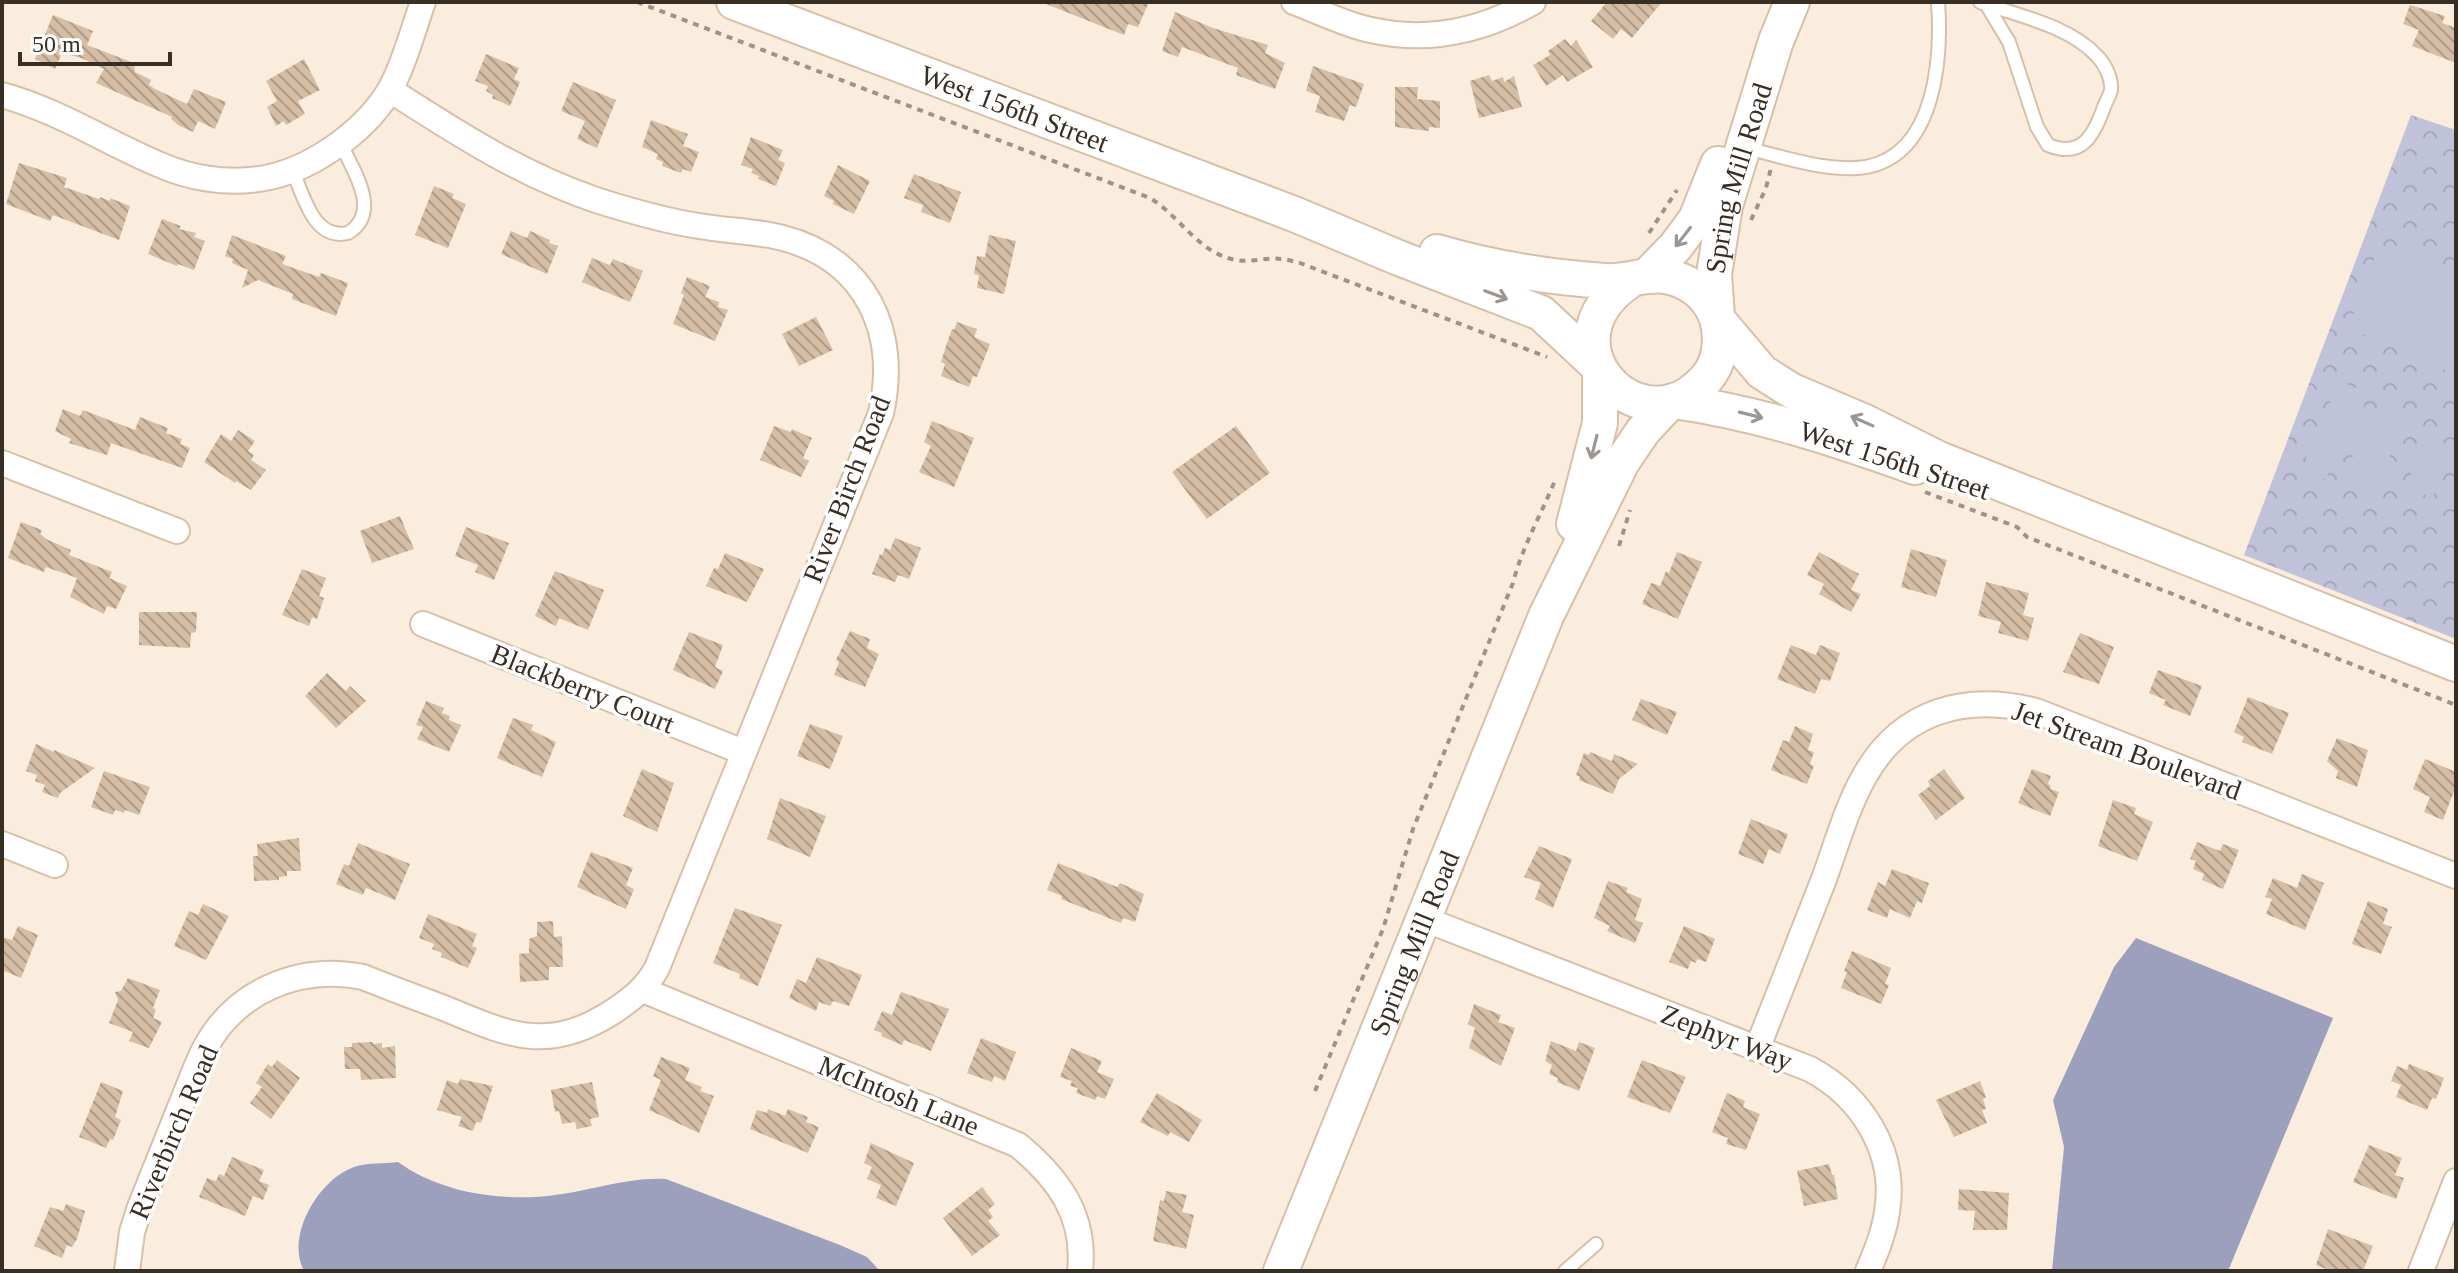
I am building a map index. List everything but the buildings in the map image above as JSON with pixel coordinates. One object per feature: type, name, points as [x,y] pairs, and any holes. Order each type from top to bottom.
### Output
[{"type":"street","points":[[2,95],[54,114],[182,173],[206,179],[258,179],[292,169],[340,142],[374,112],[390,90],[423,2]]},
{"type":"street","name":"West 156th Street","points":[[734,2],[1294,214],[1541,313],[1599,368]]},
{"type":"street","points":[[1294,2],[1368,30],[1425,36],[1458,32],[1490,23],[1533,2]]},
{"type":"street","name":"Spring Mill Road","points":[[1638,278],[1676,246],[1696,219],[1738,113],[1776,41],[1792,2]]},
{"type":"street","name":"Spring Mill Road","points":[[1718,319],[1714,274],[1725,206],[1760,151],[1776,41]]},
{"type":"street","name":"River Birch Road","points":[[390,90],[485,151],[596,200],[653,217],[759,233],[807,246],[846,271],[875,312],[882,333],[888,374],[881,413],[657,968],[643,990]]},
{"type":"street","name":"West 156th Street","points":[[1294,214],[1476,263],[1534,273],[1638,278]]},
{"type":"street","points":[[1669,276],[1690,284],[1706,298],[1718,319],[1721,341],[1717,361],[1707,379],[1692,393],[1672,402],[1650,403],[1630,397],[1612,386],[1599,368],[1593,350],[1593,330],[1599,310],[1611,293],[1638,278],[1669,276]]},
{"type":"street","name":"West 156th Street","points":[[1718,319],[1762,372],[1792,391],[1865,422],[1939,459],[2456,664]]},
{"type":"street","name":"Spring Mill Road","points":[[1546,616],[1578,512],[1600,423],[1599,368]]},
{"type":"street","name":"West 156th Street","points":[[1672,402],[1742,412],[1825,435],[1965,485],[2114,530]]},
{"type":"street","name":"Spring Mill Road","points":[[1285,1270],[1546,616],[1622,462],[1643,431],[1672,402]]},
{"type":"street","points":[[2,463],[177,531]]},
{"type":"street","name":"Blackberry Court","points":[[423,624],[743,752]]},
{"type":"street","name":"Jet Stream Boulevard","points":[[1757,1049],[1863,777],[1895,736],[1938,712],[1965,704],[1995,702],[2036,711],[2456,876]]},
{"type":"street","points":[[2,844],[55,865]]},
{"type":"street","name":"Zephyr Way","points":[[1424,919],[1829,1079],[1849,1096],[1879,1141],[1886,1168],[1888,1211],[1883,1234],[1868,1271]]},
{"type":"street","name":"Riverbirch Road","points":[[127,1271],[132,1232],[140,1207],[203,1052],[228,1015],[247,999],[291,978],[340,973],[363,977],[493,1030],[522,1036],[553,1036],[581,1030],[643,990]]},
{"type":"street","name":"McIntosh Lane","points":[[643,990],[1018,1145],[1054,1177],[1069,1204],[1081,1256],[1080,1271]]},
{"type":"street","points":[[2421,1271],[2456,1181]]},
{"type":"lane","points":[[1760,151],[1838,168],[1864,167],[1882,162],[1910,141],[1929,101],[1938,72],[1938,2]]},
{"type":"lane","points":[[1983,3],[2064,32],[2097,56],[2108,73],[2111,89],[2093,135],[2079,146],[2068,150],[2048,145],[2037,127],[2009,42],[1983,3]]},
{"type":"lane","points":[[292,169],[318,225],[328,232],[348,233],[363,219],[365,199],[340,142]]},
{"type":"lane","points":[[1565,1271],[1596,1244]]},
{"type":"path","points":[[637,2],[1150,198],[1171,214],[1202,246],[1237,260],[1280,258],[1300,263],[1540,353],[1556,362]]},
{"type":"path","points":[[1750,231],[1752,218],[1766,188],[1760,151]]},
{"type":"path","points":[[1647,236],[1680,183]]},
{"type":"path","points":[[1315,1091],[1383,929],[1413,829],[1513,583],[1521,554],[1533,534],[1562,465]]},
{"type":"path","points":[[1913,488],[2017,527],[2027,537],[2456,705]]},
{"type":"path","points":[[1619,546],[1631,506]]},
{"type":"green space","points":[[2411,115],[2456,130],[2456,639],[2244,555]]},
{"type":"green space","points":[[2380,244],[2456,273],[2456,363],[2452,373],[2348,328]]},
{"type":"green space","points":[[2345,383],[2363,391],[2358,402],[2365,405],[2337,471],[2330,469],[2326,480],[2308,472],[2313,461],[2306,458],[2334,392],[2341,394]]},
{"type":"green space","points":[[2373,408],[2404,421],[2377,488],[2345,475]]},
{"type":"green space","points":[[2426,436],[2453,447],[2433,498],[2406,487]]},
{"type":"shaded area","points":[[2136,938],[2333,1018],[2228,1271],[2052,1271],[2064,1147],[2053,1100],[2114,967]]},
{"type":"shaded area","points":[[398,1162],[450,1187],[509,1197],[548,1196],[636,1180],[666,1179],[840,1245],[867,1257],[880,1271],[304,1271],[299,1257],[302,1226],[309,1210],[329,1183],[354,1167]]}]
